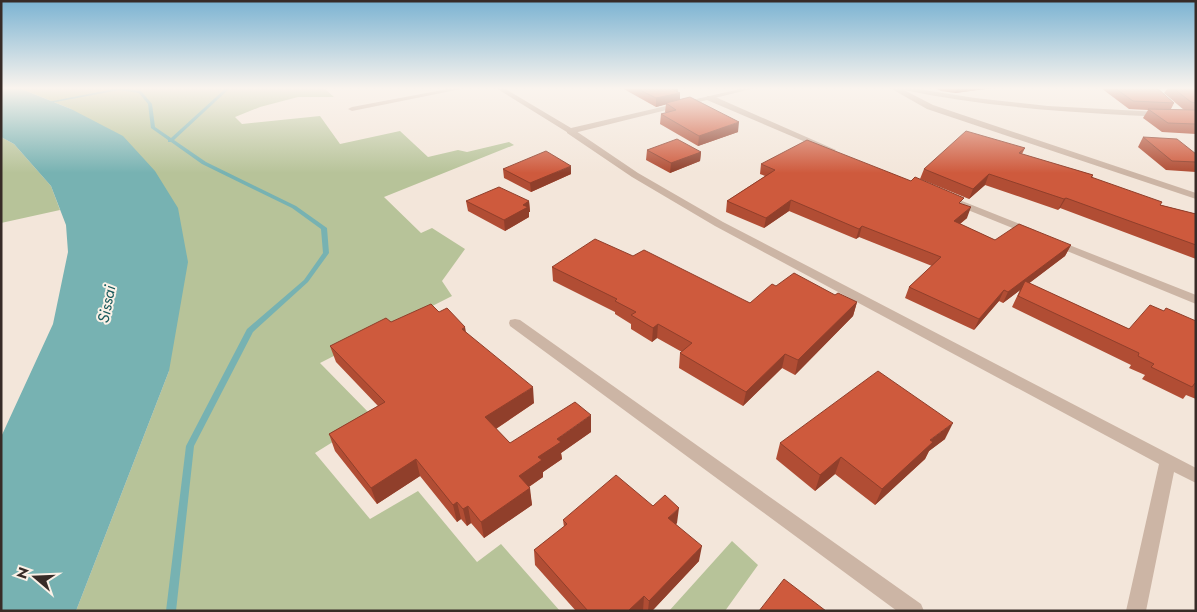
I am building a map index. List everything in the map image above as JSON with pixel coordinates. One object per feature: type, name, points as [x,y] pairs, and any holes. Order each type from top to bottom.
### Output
[{"type":"street","points":[[548,117],[635,175],[719,224],[1196,476]]},
{"type":"street","points":[[570,130],[629,117]]},
{"type":"street","points":[[753,117],[845,156]]},
{"type":"street","points":[[959,117],[1196,196]]},
{"type":"street","points":[[944,197],[1196,300]]},
{"type":"street","points":[[515,323],[914,611]]},
{"type":"street","points":[[1136,611],[1168,462]]},
{"type":"green space","points":[[74,117],[236,117],[242,124],[320,117],[340,144],[400,131],[428,157],[458,150],[467,152],[509,142],[514,145],[384,197],[421,233],[432,228],[465,249],[442,281],[452,296],[320,363],[373,417],[315,453],[370,519],[418,491],[477,562],[501,544],[560,611],[76,611],[169,371]]},
{"type":"green space","points":[[1,137],[14,144],[51,186],[60,210],[1,223]]},
{"type":"green space","points":[[732,541],[758,565],[725,611],[669,611]]},
{"type":"water","name":"Sissai","points":[[1,117],[86,117],[123,136],[155,171],[178,208],[188,262],[169,371],[76,611],[1,611],[1,437],[53,324],[68,252],[66,225],[51,186],[14,144],[1,137]]},
{"type":"building","points":[[665,117],[728,117],[739,122],[699,136]]},
{"type":"building","points":[[1159,117],[1196,117],[1196,124],[1168,123]]},
{"type":"building","points":[[966,131],[1025,148],[1019,153],[1093,175],[1091,177],[1162,202],[1160,205],[1196,214],[1196,245],[1066,198],[1064,199],[989,174],[973,189],[924,169]]},
{"type":"building","points":[[1143,137],[1177,139],[1196,154],[1196,162],[1172,161]]},
{"type":"building","points":[[677,139],[701,152],[671,163],[647,150]]},
{"type":"building","points":[[807,140],[911,181],[915,177],[964,198],[959,203],[971,207],[954,221],[995,240],[1019,224],[1071,245],[1008,292],[1004,290],[979,319],[909,287],[941,257],[862,226],[859,229],[791,200],[766,218],[727,201],[775,170],[761,164]]},
{"type":"building","points":[[546,151],[571,166],[530,183],[503,169]]},
{"type":"building","points":[[499,187],[529,201],[523,205],[528,207],[504,220],[466,201]]},
{"type":"building","points":[[595,239],[633,256],[644,250],[750,303],[772,284],[776,286],[794,273],[835,295],[838,293],[857,302],[798,360],[785,354],[746,392],[680,353],[692,343],[658,324],[653,328],[631,315],[636,312],[615,301],[617,299],[552,267]]},
{"type":"building","points":[[1025,281],[1129,329],[1150,305],[1164,311],[1166,308],[1196,321],[1196,383],[1192,387],[1151,367],[1154,364],[1138,356],[1139,353],[1018,296]]},
{"type":"building","points":[[431,304],[439,312],[447,308],[465,327],[462,329],[533,387],[485,417],[510,443],[575,402],[591,415],[557,439],[561,442],[538,457],[542,460],[519,476],[530,488],[481,522],[468,506],[463,509],[457,502],[453,505],[416,459],[371,488],[329,434],[385,402],[330,346],[386,318],[391,322]]},
{"type":"building","points":[[878,371],[953,423],[930,440],[933,442],[882,489],[841,457],[820,475],[780,443]]},
{"type":"building","points":[[616,475],[653,506],[665,495],[679,508],[668,518],[702,546],[649,601],[644,596],[628,611],[588,611],[534,550],[567,524],[563,520]]},
{"type":"building","points":[[784,579],[826,611],[759,611]]},
{"type":"waterway","points":[[152,117],[153,128],[171,140]]},
{"type":"waterway","points":[[171,140],[197,117]]},
{"type":"waterway","points":[[171,140],[204,163],[294,207],[324,228],[326,253],[306,281],[250,331],[190,446],[171,611]]}]
